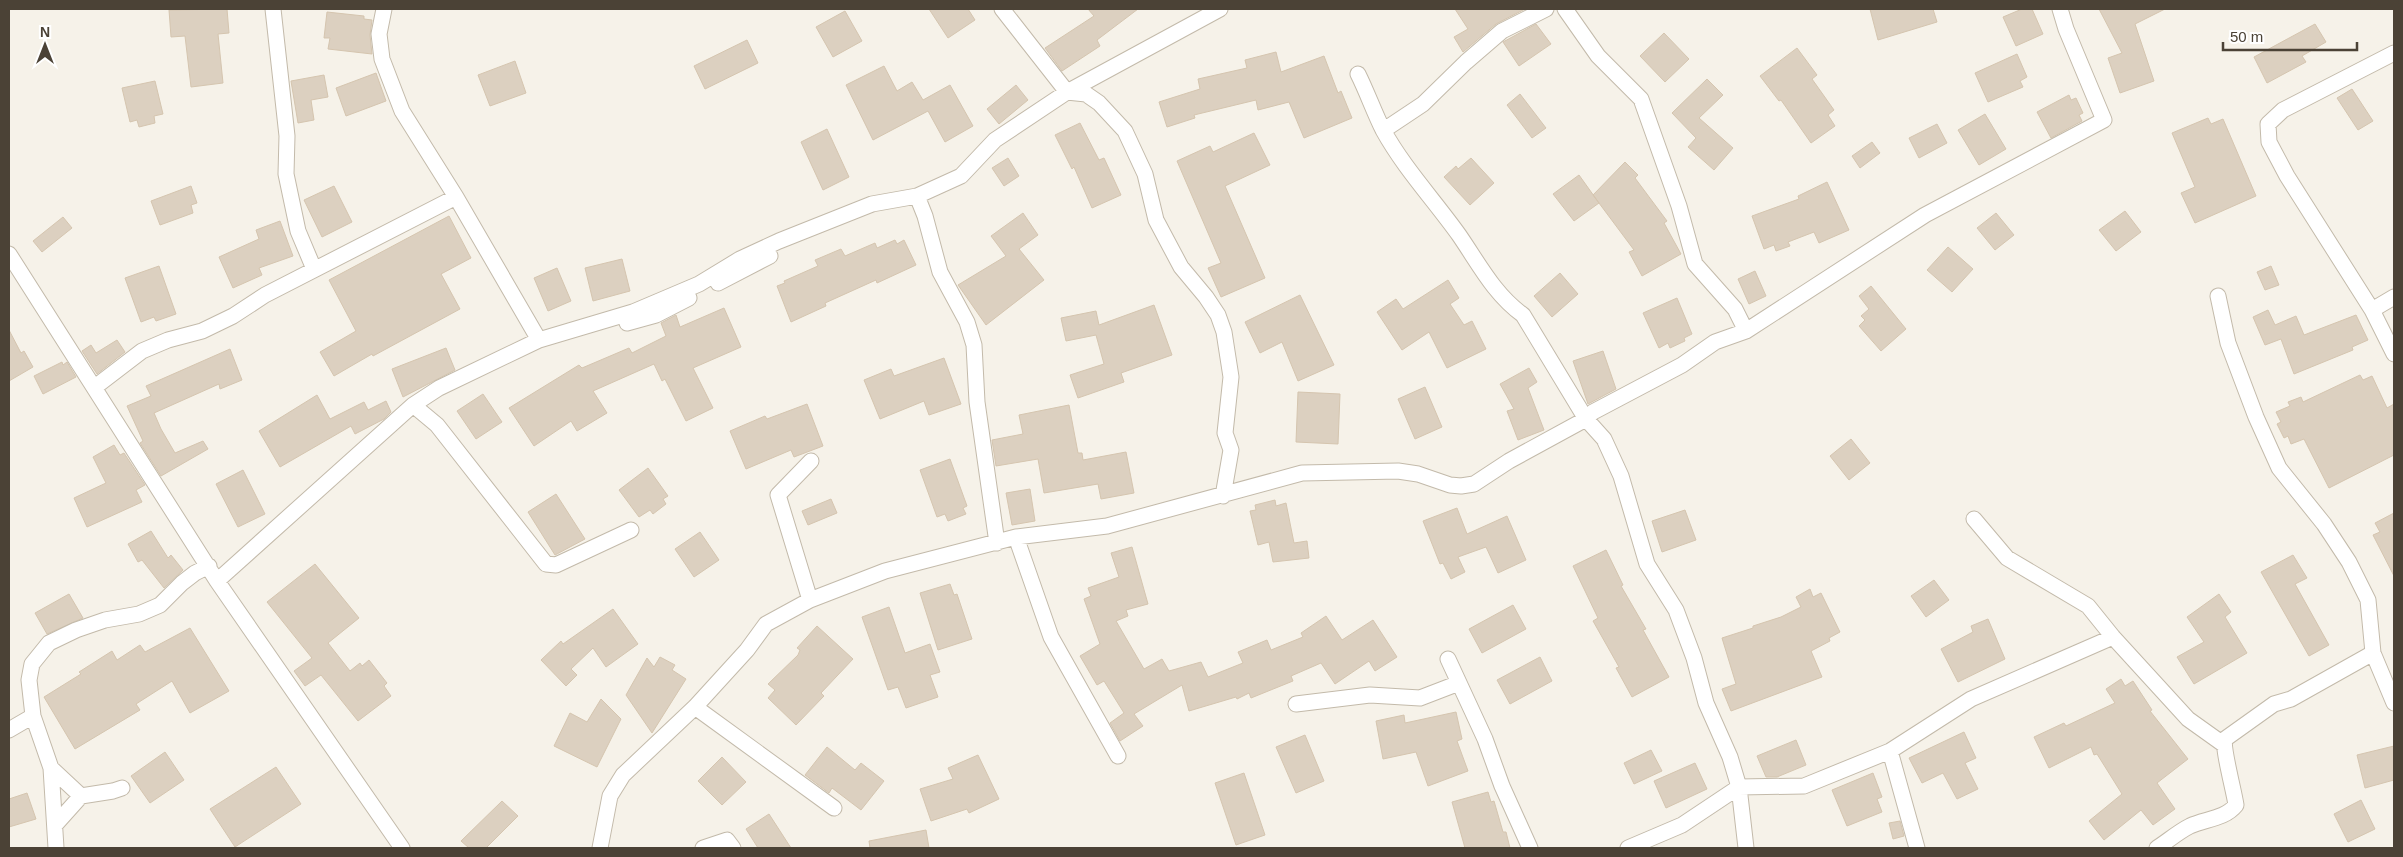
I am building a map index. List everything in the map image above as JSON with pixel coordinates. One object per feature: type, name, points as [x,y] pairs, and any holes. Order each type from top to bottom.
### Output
[{"type":"street","points":[[273,9],[287,136],[286,174],[298,232],[314,269]]},
{"type":"street","points":[[384,9],[379,34],[382,59],[402,111],[456,197],[540,343]]},
{"type":"street","points":[[1002,9],[1067,92],[1086,94],[1099,103],[1125,131],[1145,174],[1156,220],[1181,267],[1218,315],[1224,332],[1231,377],[1225,434],[1231,450],[1223,496]]},
{"type":"street","points":[[217,581],[413,404],[439,388],[540,343],[632,312],[699,284],[740,259],[771,245],[872,204],[917,196],[961,176],[995,140],[1067,92],[1220,9]]},
{"type":"street","points":[[1384,130],[1422,104],[1466,62],[1502,32],[1546,9]]},
{"type":"street","points":[[1565,9],[1598,56],[1641,98],[1679,206],[1694,264],[1735,309],[1746,331]]},
{"type":"street","points":[[600,848],[610,796],[623,775],[695,707],[748,650],[766,624],[810,600],[885,571],[1016,537],[1107,526],[1302,473],[1398,471],[1418,474],[1450,485],[1474,484],[1509,461],[1586,419],[1594,412],[1682,365],[1715,342],[1746,331],[1925,215],[2104,120],[2066,29],[2060,9]]},
{"type":"street","points":[[2394,53],[2283,110],[2268,124],[2269,142],[2287,176],[2372,310],[2394,354]]},
{"type":"street","points":[[1358,74],[1384,130],[1428,196],[1458,234],[1487,279],[1508,304],[1523,315],[1586,419],[1604,439],[1621,476],[1647,564],[1676,610],[1694,658],[1706,703],[1730,757],[1739,787],[1746,848]]},
{"type":"street","points":[[917,196],[926,216],[940,272],[967,322],[974,346],[977,402],[997,543]]},
{"type":"street","points":[[94,386],[142,351],[168,340],[202,331],[233,316],[265,295],[456,197]]},
{"type":"street","points":[[9,254],[217,581],[402,848]]},
{"type":"street","points":[[540,343],[656,315],[770,256]]},
{"type":"street","points":[[2218,296],[2228,342],[2256,417],[2279,468],[2324,524],[2349,562],[2368,600],[2373,653],[2394,703]]},
{"type":"street","points":[[2372,310],[2394,297]]},
{"type":"street","points":[[413,404],[437,425],[528,539],[536,555],[546,564],[556,565],[631,530]]},
{"type":"street","points":[[810,461],[778,495],[810,600]]},
{"type":"street","points":[[1974,519],[2007,558],[2088,606],[2113,637],[2188,719],[2223,744],[2236,805],[2232,810],[2222,815],[2191,825],[2157,848]]},
{"type":"street","points":[[1016,537],[1051,637],[1118,756]]},
{"type":"street","points":[[56,848],[52,768],[33,716],[29,680],[32,664],[49,643],[76,630],[104,620],[139,614],[160,605],[182,583],[195,573],[209,566]]},
{"type":"street","points":[[1628,848],[1682,824],[1739,787],[1804,786],[1890,751],[1971,699],[2113,637]]},
{"type":"street","points":[[2223,744],[2226,739],[2249,720],[2274,704],[2291,699],[2373,653]]},
{"type":"street","points":[[1448,660],[1485,739],[1502,786],[1530,848]]},
{"type":"street","points":[[1296,704],[1370,696],[1420,698],[1459,683]]},
{"type":"street","points":[[695,707],[834,808]]},
{"type":"street","points":[[9,730],[33,716]]},
{"type":"street","points":[[1890,751],[1917,848]]},
{"type":"street","points":[[52,768],[81,796]]},
{"type":"street","points":[[55,825],[81,796],[122,788]]},
{"type":"street","points":[[704,848],[727,840],[733,848]]},
{"type":"building","points":[[227,9],[229,33],[218,34],[223,83],[191,87],[185,36],[171,37],[169,10]]},
{"type":"building","points":[[929,9],[968,9],[975,20],[948,38]]},
{"type":"building","points":[[1088,9],[1138,9],[1097,40],[1100,46],[1062,71],[1045,48],[1094,16]]},
{"type":"building","points":[[1455,9],[1525,9],[1496,24],[1463,52],[1454,37],[1468,29]]},
{"type":"building","points":[[1870,9],[1933,9],[1937,22],[1878,40]]},
{"type":"building","points":[[2022,9],[2032,9],[2043,34],[2016,46],[2003,17]]},
{"type":"building","points":[[2099,9],[2165,9],[2135,24],[2154,81],[2120,93],[2108,58],[2122,53]]},
{"type":"building","points":[[845,11],[862,41],[833,57],[816,27]]},
{"type":"building","points":[[327,12],[364,16],[364,19],[372,20],[370,35],[372,54],[328,49],[330,38],[324,38]]},
{"type":"building","points":[[1536,24],[1551,44],[1519,66],[1503,42]]},
{"type":"building","points":[[2315,24],[2326,42],[2302,56],[2306,62],[2267,83],[2254,57]]},
{"type":"building","points":[[1664,33],[1689,59],[1665,82],[1640,56]]},
{"type":"building","points":[[747,40],[758,63],[705,89],[694,66]]},
{"type":"building","points":[[1797,48],[1817,75],[1812,79],[1834,110],[1828,115],[1835,126],[1811,143],[1781,100],[1779,101],[1760,76]]},
{"type":"building","points":[[1276,52],[1281,72],[1324,56],[1338,93],[1341,91],[1352,118],[1304,138],[1289,102],[1258,110],[1256,100],[1194,115],[1195,118],[1167,127],[1159,102],[1200,89],[1198,79],[1247,68],[1245,60]]},
{"type":"building","points":[[2017,54],[2027,77],[2020,81],[2023,87],[1988,102],[1975,73]]},
{"type":"building","points":[[515,61],[526,93],[490,106],[478,75]]},
{"type":"building","points":[[884,66],[897,91],[912,82],[923,100],[950,85],[973,126],[945,142],[928,111],[873,140],[846,85]]},
{"type":"building","points":[[376,73],[386,101],[346,116],[336,88]]},
{"type":"building","points":[[324,75],[328,97],[311,100],[314,120],[298,123],[291,81]]},
{"type":"building","points":[[1707,79],[1723,95],[1699,118],[1733,148],[1714,170],[1688,147],[1696,138],[1672,113]]},
{"type":"building","points":[[155,81],[163,114],[154,116],[155,123],[139,127],[137,120],[130,122],[122,88]]},
{"type":"building","points":[[1016,85],[1028,100],[999,124],[987,109]]},
{"type":"building","points":[[2352,89],[2373,121],[2358,130],[2337,98]]},
{"type":"building","points":[[1520,94],[1546,128],[1532,138],[1507,105]]},
{"type":"building","points":[[2069,95],[2071,100],[2076,98],[2083,113],[2079,115],[2082,121],[2051,138],[2037,112]]},
{"type":"building","points":[[1985,114],[2006,149],[1979,165],[1958,130]]},
{"type":"building","points":[[2208,118],[2211,124],[2223,119],[2256,196],[2195,223],[2181,193],[2195,187],[2172,133]]},
{"type":"building","points":[[1080,123],[1099,160],[1104,158],[1121,195],[1092,208],[1074,167],[1072,169],[1055,135]]},
{"type":"building","points":[[1937,124],[1947,143],[1919,158],[1909,138]]},
{"type":"building","points":[[827,129],[849,177],[823,190],[801,142]]},
{"type":"building","points":[[1254,133],[1270,165],[1225,186],[1265,278],[1221,297],[1208,268],[1221,263],[1177,161],[1210,146],[1213,152]]},
{"type":"building","points":[[1872,142],[1880,153],[1860,168],[1852,156]]},
{"type":"building","points":[[1008,158],[1019,176],[1004,186],[992,168]]},
{"type":"building","points":[[1471,158],[1494,183],[1470,205],[1444,177],[1456,166],[1458,169]]},
{"type":"building","points":[[1625,162],[1638,175],[1635,178],[1667,221],[1664,223],[1681,254],[1642,276],[1629,252],[1634,250],[1593,195]]},
{"type":"building","points":[[1579,175],[1599,203],[1574,221],[1553,194]]},
{"type":"building","points":[[1827,182],[1849,230],[1819,243],[1814,232],[1788,242],[1790,246],[1776,251],[1774,245],[1764,249],[1752,216],[1799,199],[1798,196]]},
{"type":"building","points":[[191,186],[197,203],[191,205],[193,213],[160,225],[151,201]]},
{"type":"building","points":[[334,186],[352,222],[322,237],[304,200]]},
{"type":"building","points":[[2125,211],[2141,232],[2116,251],[2099,230]]},
{"type":"building","points":[[1023,213],[1038,235],[1019,249],[1044,280],[986,325],[958,285],[1006,256],[991,236]]},
{"type":"building","points":[[1996,213],[2014,235],[1995,250],[1977,228]]},
{"type":"building","points":[[449,216],[471,258],[441,274],[460,309],[373,356],[372,354],[334,376],[320,352],[356,331],[329,280]]},
{"type":"building","points":[[63,217],[72,228],[42,252],[33,241]]},
{"type":"building","points":[[280,221],[293,256],[259,268],[262,275],[233,288],[219,257],[259,239],[256,230]]},
{"type":"building","points":[[895,240],[897,244],[904,240],[916,265],[877,283],[876,280],[825,303],[826,306],[791,322],[777,286],[818,266],[815,260],[841,249],[845,256],[875,243],[877,248]]},
{"type":"building","points":[[1948,247],[1973,269],[1952,292],[1927,270]]},
{"type":"building","points":[[622,259],[630,291],[593,301],[585,268]]},
{"type":"building","points":[[159,266],[176,314],[156,321],[154,317],[141,322],[125,278]]},
{"type":"building","points":[[2271,266],[2279,285],[2265,290],[2257,272]]},
{"type":"building","points":[[557,268],[571,301],[548,311],[534,278]]},
{"type":"building","points":[[1755,271],[1766,296],[1749,304],[1738,279]]},
{"type":"building","points":[[1560,273],[1578,294],[1552,317],[1534,296]]},
{"type":"building","points":[[1448,280],[1459,298],[1450,304],[1464,325],[1472,321],[1486,349],[1447,368],[1429,332],[1402,350],[1377,312],[1396,299],[1403,309]]},
{"type":"building","points":[[1871,286],[1906,329],[1881,351],[1859,326],[1865,320],[1861,316],[1869,309],[1859,296]]},
{"type":"building","points":[[1300,295],[1334,365],[1298,381],[1282,342],[1260,353],[1245,322]]},
{"type":"building","points":[[1677,298],[1692,334],[1684,338],[1685,341],[1670,348],[1668,343],[1659,348],[1643,313]]},
{"type":"building","points":[[1154,305],[1172,355],[1121,373],[1124,382],[1078,398],[1070,375],[1104,364],[1096,335],[1066,341],[1061,318],[1096,311],[1099,325]]},
{"type":"building","points":[[724,308],[741,347],[693,368],[713,408],[686,421],[665,379],[662,381],[654,364],[593,391],[607,413],[577,431],[571,421],[534,446],[509,408],[579,365],[582,368],[629,348],[632,353],[666,336],[661,323],[676,315],[680,327]]},
{"type":"building","points":[[2268,310],[2275,325],[2296,316],[2304,335],[2356,315],[2368,340],[2352,347],[2353,350],[2294,374],[2281,339],[2265,345],[2253,317]]},
{"type":"building","points":[[9,330],[21,353],[24,351],[33,367],[9,381]]},
{"type":"building","points":[[117,340],[125,352],[97,374],[82,351],[91,345],[96,353]]},
{"type":"building","points":[[446,348],[455,370],[403,397],[392,369]]},
{"type":"building","points":[[230,349],[242,380],[220,389],[219,384],[154,413],[175,453],[203,441],[208,449],[161,476],[140,443],[143,441],[127,406],[151,396],[146,386]]},
{"type":"building","points":[[1603,351],[1616,389],[1588,404],[1573,361]]},
{"type":"building","points":[[944,358],[961,404],[929,415],[924,401],[880,419],[864,380],[891,369],[894,376]]},
{"type":"building","points":[[62,362],[63,365],[67,362],[76,377],[43,394],[34,376]]},
{"type":"building","points":[[1529,368],[1537,382],[1528,388],[1544,430],[1518,440],[1507,411],[1514,409],[1500,384]]},
{"type":"building","points":[[2360,375],[2363,380],[2372,376],[2387,408],[2394,404],[2394,455],[2329,488],[2304,439],[2291,444],[2288,436],[2284,438],[2277,424],[2281,422],[2276,412],[2290,406],[2288,402],[2301,397],[2303,402]]},
{"type":"building","points":[[1425,387],[1442,427],[1415,439],[1398,399]]},
{"type":"building","points":[[1298,392],[1340,394],[1338,444],[1296,442]]},
{"type":"building","points":[[483,394],[502,422],[476,439],[457,411]]},
{"type":"building","points":[[317,395],[330,419],[364,402],[368,410],[386,401],[391,412],[384,419],[355,434],[351,426],[280,467],[259,431]]},
{"type":"building","points":[[807,404],[823,446],[794,457],[791,450],[746,469],[730,431],[765,416],[767,419]]},
{"type":"building","points":[[1069,405],[1078,453],[1082,453],[1083,460],[1126,452],[1134,493],[1101,499],[1098,484],[1044,493],[1038,459],[996,466],[992,440],[1023,434],[1019,415]]},
{"type":"building","points":[[1851,439],[1870,463],[1849,480],[1830,456]]},
{"type":"building","points":[[114,445],[120,455],[124,453],[145,485],[136,490],[142,502],[87,527],[74,498],[106,483],[93,457]]},
{"type":"building","points":[[950,459],[967,506],[963,508],[966,514],[948,521],[945,514],[937,517],[920,470]]},
{"type":"building","points":[[648,468],[668,496],[663,499],[666,504],[653,514],[650,510],[639,517],[619,490]]},
{"type":"building","points":[[243,470],[265,514],[238,527],[216,484]]},
{"type":"building","points":[[1030,489],[1035,521],[1012,525],[1006,493]]},
{"type":"building","points":[[556,494],[585,539],[555,555],[528,512]]},
{"type":"building","points":[[831,499],[837,513],[808,525],[802,511]]},
{"type":"building","points":[[1275,500],[1276,506],[1286,503],[1294,543],[1307,541],[1309,558],[1273,562],[1269,542],[1258,545],[1250,511],[1256,510],[1255,505]]},
{"type":"building","points":[[1457,508],[1467,534],[1507,516],[1526,560],[1498,573],[1486,547],[1458,557],[1465,572],[1451,579],[1443,563],[1440,564],[1423,521]]},
{"type":"building","points":[[1685,510],[1696,540],[1662,552],[1652,521]]},
{"type":"building","points":[[2394,513],[2394,576],[2373,535],[2380,532],[2375,523]]},
{"type":"building","points":[[151,531],[168,558],[171,555],[183,570],[164,588],[142,560],[138,562],[128,544]]},
{"type":"building","points":[[700,532],[719,560],[694,577],[675,549]]},
{"type":"building","points":[[1132,547],[1148,604],[1126,610],[1128,616],[1116,621],[1144,669],[1162,659],[1169,671],[1201,662],[1208,677],[1243,663],[1238,652],[1267,640],[1271,650],[1303,637],[1301,633],[1326,616],[1342,640],[1373,620],[1397,657],[1375,671],[1369,661],[1335,684],[1321,663],[1291,676],[1293,681],[1251,698],[1249,693],[1237,699],[1236,697],[1189,711],[1182,685],[1134,714],[1143,726],[1120,741],[1110,723],[1124,713],[1104,681],[1097,685],[1080,656],[1100,644],[1084,599],[1091,596],[1088,588],[1119,577],[1111,553]]},
{"type":"building","points":[[1606,550],[1623,585],[1621,586],[1646,629],[1643,630],[1669,677],[1632,697],[1616,668],[1619,667],[1593,621],[1598,618],[1573,566]]},
{"type":"building","points":[[2293,555],[2307,578],[2295,584],[2329,645],[2309,656],[2261,572]]},
{"type":"building","points":[[315,564],[359,618],[328,643],[350,671],[360,663],[362,666],[369,660],[387,683],[384,686],[391,696],[358,721],[321,675],[305,686],[294,671],[312,658],[267,602]]},
{"type":"building","points":[[1934,580],[1949,600],[1926,617],[1911,596]]},
{"type":"building","points":[[950,584],[954,595],[957,594],[972,639],[938,650],[920,593]]},
{"type":"building","points":[[1810,589],[1813,597],[1821,593],[1840,632],[1829,638],[1830,641],[1811,651],[1822,677],[1731,711],[1722,689],[1736,684],[1722,638],[1753,628],[1753,626],[1781,617],[1801,607],[1796,597]]},
{"type":"building","points":[[69,594],[83,618],[47,634],[35,613]]},
{"type":"building","points":[[2219,594],[2231,612],[2225,617],[2247,653],[2194,684],[2177,657],[2204,642],[2187,617]]},
{"type":"building","points":[[1513,605],[1526,629],[1482,653],[1469,629]]},
{"type":"building","points":[[889,607],[905,653],[930,644],[940,672],[930,675],[938,697],[906,708],[898,687],[888,690],[862,617]]},
{"type":"building","points":[[613,609],[638,644],[606,667],[593,648],[571,669],[577,675],[566,686],[541,660],[561,641],[563,644]]},
{"type":"building","points":[[1988,619],[2005,659],[1958,682],[1941,649],[1973,632],[1971,626]]},
{"type":"building","points":[[817,626],[853,659],[821,693],[824,696],[796,725],[768,698],[775,690],[768,684],[798,655],[800,650],[797,648]]},
{"type":"building","points":[[190,628],[229,691],[190,713],[172,681],[136,704],[140,710],[75,749],[44,697],[81,674],[79,672],[112,651],[117,660],[140,645],[145,652]]},
{"type":"building","points":[[660,657],[675,665],[672,670],[686,679],[652,733],[626,695],[647,658],[654,667]]},
{"type":"building","points":[[1540,657],[1552,681],[1510,704],[1497,680]]},
{"type":"building","points":[[2121,679],[2125,686],[2133,681],[2152,710],[2150,711],[2188,759],[2157,783],[2175,809],[2153,825],[2141,810],[2104,840],[2089,821],[2122,794],[2097,754],[2094,755],[2091,747],[2049,768],[2034,737],[2064,723],[2066,726],[2115,703],[2106,689]]},
{"type":"building","points":[[601,699],[621,719],[597,767],[554,746],[570,713],[587,722]]},
{"type":"building","points":[[1456,712],[1462,739],[1457,741],[1468,771],[1428,786],[1416,752],[1383,759],[1376,721],[1404,715],[1405,723]]},
{"type":"building","points":[[1964,732],[1976,758],[1965,763],[1978,789],[1957,799],[1943,773],[1922,783],[1909,758]]},
{"type":"building","points":[[1305,735],[1324,781],[1296,793],[1276,747]]},
{"type":"building","points":[[1796,740],[1806,765],[1777,777],[1766,777],[1757,756]]},
{"type":"building","points":[[2394,746],[2394,780],[2365,788],[2357,755]]},
{"type":"building","points":[[827,747],[855,770],[861,763],[884,781],[861,810],[832,788],[829,793],[805,775]]},
{"type":"building","points":[[1651,750],[1662,771],[1634,784],[1624,763]]},
{"type":"building","points":[[165,752],[184,780],[150,803],[131,776]]},
{"type":"building","points":[[978,755],[999,799],[969,813],[967,809],[931,821],[920,789],[953,779],[948,768]]},
{"type":"building","points":[[722,757],[746,782],[722,805],[698,781]]},
{"type":"building","points":[[1695,763],[1707,789],[1666,808],[1654,781]]},
{"type":"building","points":[[276,767],[301,804],[235,847],[210,809]]},
{"type":"building","points":[[1244,773],[1265,835],[1236,845],[1215,783]]},
{"type":"building","points":[[1873,773],[1882,797],[1877,799],[1882,812],[1847,826],[1832,790]]},
{"type":"building","points":[[1488,792],[1491,802],[1494,801],[1510,848],[1465,848],[1452,802]]},
{"type":"building","points":[[27,793],[36,819],[9,827],[9,799]]},
{"type":"building","points":[[2361,800],[2375,829],[2348,842],[2334,814]]},
{"type":"building","points":[[502,801],[518,816],[486,848],[469,848],[461,841]]},
{"type":"building","points":[[769,814],[791,848],[758,848],[746,829]]},
{"type":"building","points":[[1900,821],[1904,836],[1893,839],[1889,823]]},
{"type":"building","points":[[926,830],[929,848],[870,848],[869,841]]}]
